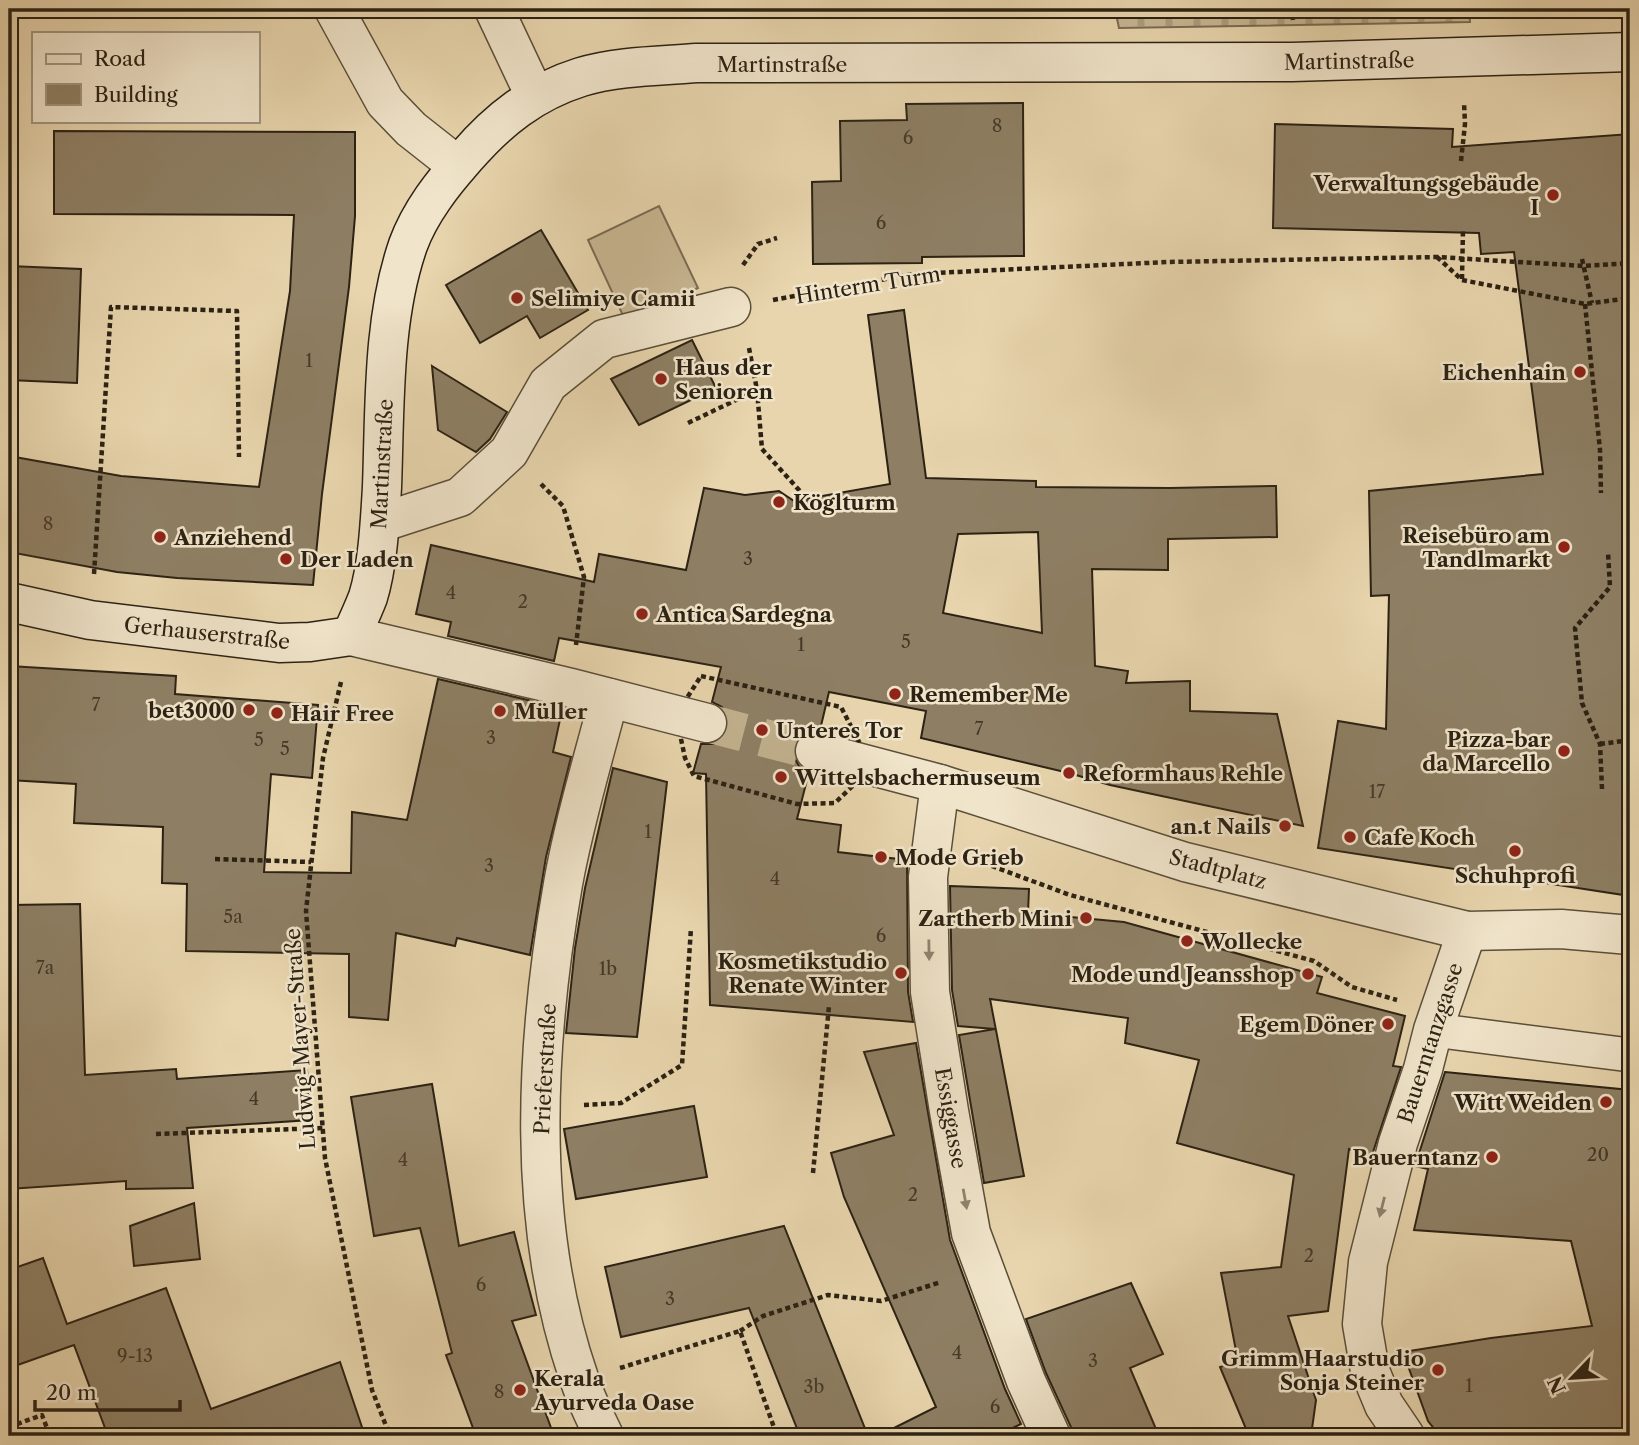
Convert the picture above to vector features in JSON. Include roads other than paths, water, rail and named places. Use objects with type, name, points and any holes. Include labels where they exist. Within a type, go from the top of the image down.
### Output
[{"type":"street","points":[[334,9],[385,102],[411,129],[458,166]]},
{"type":"street","points":[[494,9],[535,96]]},
{"type":"street","name":"Martinstraße","points":[[351,636],[368,595],[380,523],[387,357],[397,290],[409,245],[428,205],[458,166],[490,129],[535,96],[582,76],[697,63],[1278,62],[1630,52]]},
{"type":"street","points":[[380,523],[460,497],[509,452],[548,384],[604,339],[736,306]]},
{"type":"street","name":"Gerhauserstraße","points":[[9,602],[90,620],[279,643],[351,636],[608,698]]},
{"type":"street","points":[[608,698],[692,719]]},
{"type":"street","name":"Prieferstraße","points":[[604,1436],[579,1378],[557,1300],[542,1205],[541,1078],[563,885],[608,698]]},
{"type":"street","name":"Stadtplatz","points":[[815,751],[940,785],[1185,862],[1467,931],[1562,929],[1630,935]]},
{"type":"street","name":"Essiggasse","points":[[940,785],[928,877],[930,992],[971,1233],[1026,1381],[1051,1436]]},
{"type":"street","name":"Bauerntanzgasse","points":[[1405,1436],[1384,1405],[1370,1371],[1362,1324],[1368,1262],[1398,1143],[1423,1069],[1435,1021],[1467,931]]},
{"type":"street","points":[[1435,1021],[1630,1055]]},
{"type":"tunnel","points":[[707,723],[815,751]]},
{"type":"place","name":"Verwaltungsgebäude I","points":[[1553,195]]},
{"type":"place","name":"Selimiye Camii","points":[[517,298]]},
{"type":"place","name":"Eichenhain","points":[[1580,372]]},
{"type":"place","name":"Haus der Senioren","points":[[661,379]]},
{"type":"place","name":"Köglturm","points":[[779,502]]},
{"type":"place","name":"Anziehend","points":[[160,537]]},
{"type":"place","name":"Reisebüro am Tandlmarkt","points":[[1564,547]]},
{"type":"place","name":"Der Laden","points":[[286,559]]},
{"type":"place","name":"Antica Sardegna","points":[[642,614]]},
{"type":"place","name":"Remember Me","points":[[895,694]]},
{"type":"place","name":"bet3000","points":[[249,710]]},
{"type":"place","name":"Müller","points":[[500,711]]},
{"type":"place","name":"Hair Free","points":[[277,713]]},
{"type":"place","name":"Unteres Tor","points":[[762,730]]},
{"type":"place","name":"Pizza-bar da Marcello","points":[[1564,751]]},
{"type":"place","name":"Reformhaus Rehle","points":[[1069,773]]},
{"type":"place","name":"Wittelsbachermuseum","points":[[781,777]]},
{"type":"place","name":"an.t Nails","points":[[1285,826]]},
{"type":"place","name":"Cafe Koch","points":[[1350,837]]},
{"type":"place","name":"Schuhprofi","points":[[1515,851]]},
{"type":"place","name":"Mode Grieb","points":[[881,857]]},
{"type":"place","name":"Zartherb Mini","points":[[1086,918]]},
{"type":"place","name":"Wollecke","points":[[1187,941]]},
{"type":"place","name":"Kosmetikstudio Renate Winter","points":[[901,973]]},
{"type":"place","name":"Mode und Jeansshop","points":[[1308,974]]},
{"type":"place","name":"Egem Döner","points":[[1388,1024]]},
{"type":"place","name":"Witt Weiden","points":[[1606,1102]]},
{"type":"place","name":"Bauerntanz","points":[[1492,1157]]},
{"type":"place","name":"Grimm Haarstudio Sonja Steiner","points":[[1438,1370]]},
{"type":"place","name":"Kerala Ayurveda Oase","points":[[520,1390]]}]
